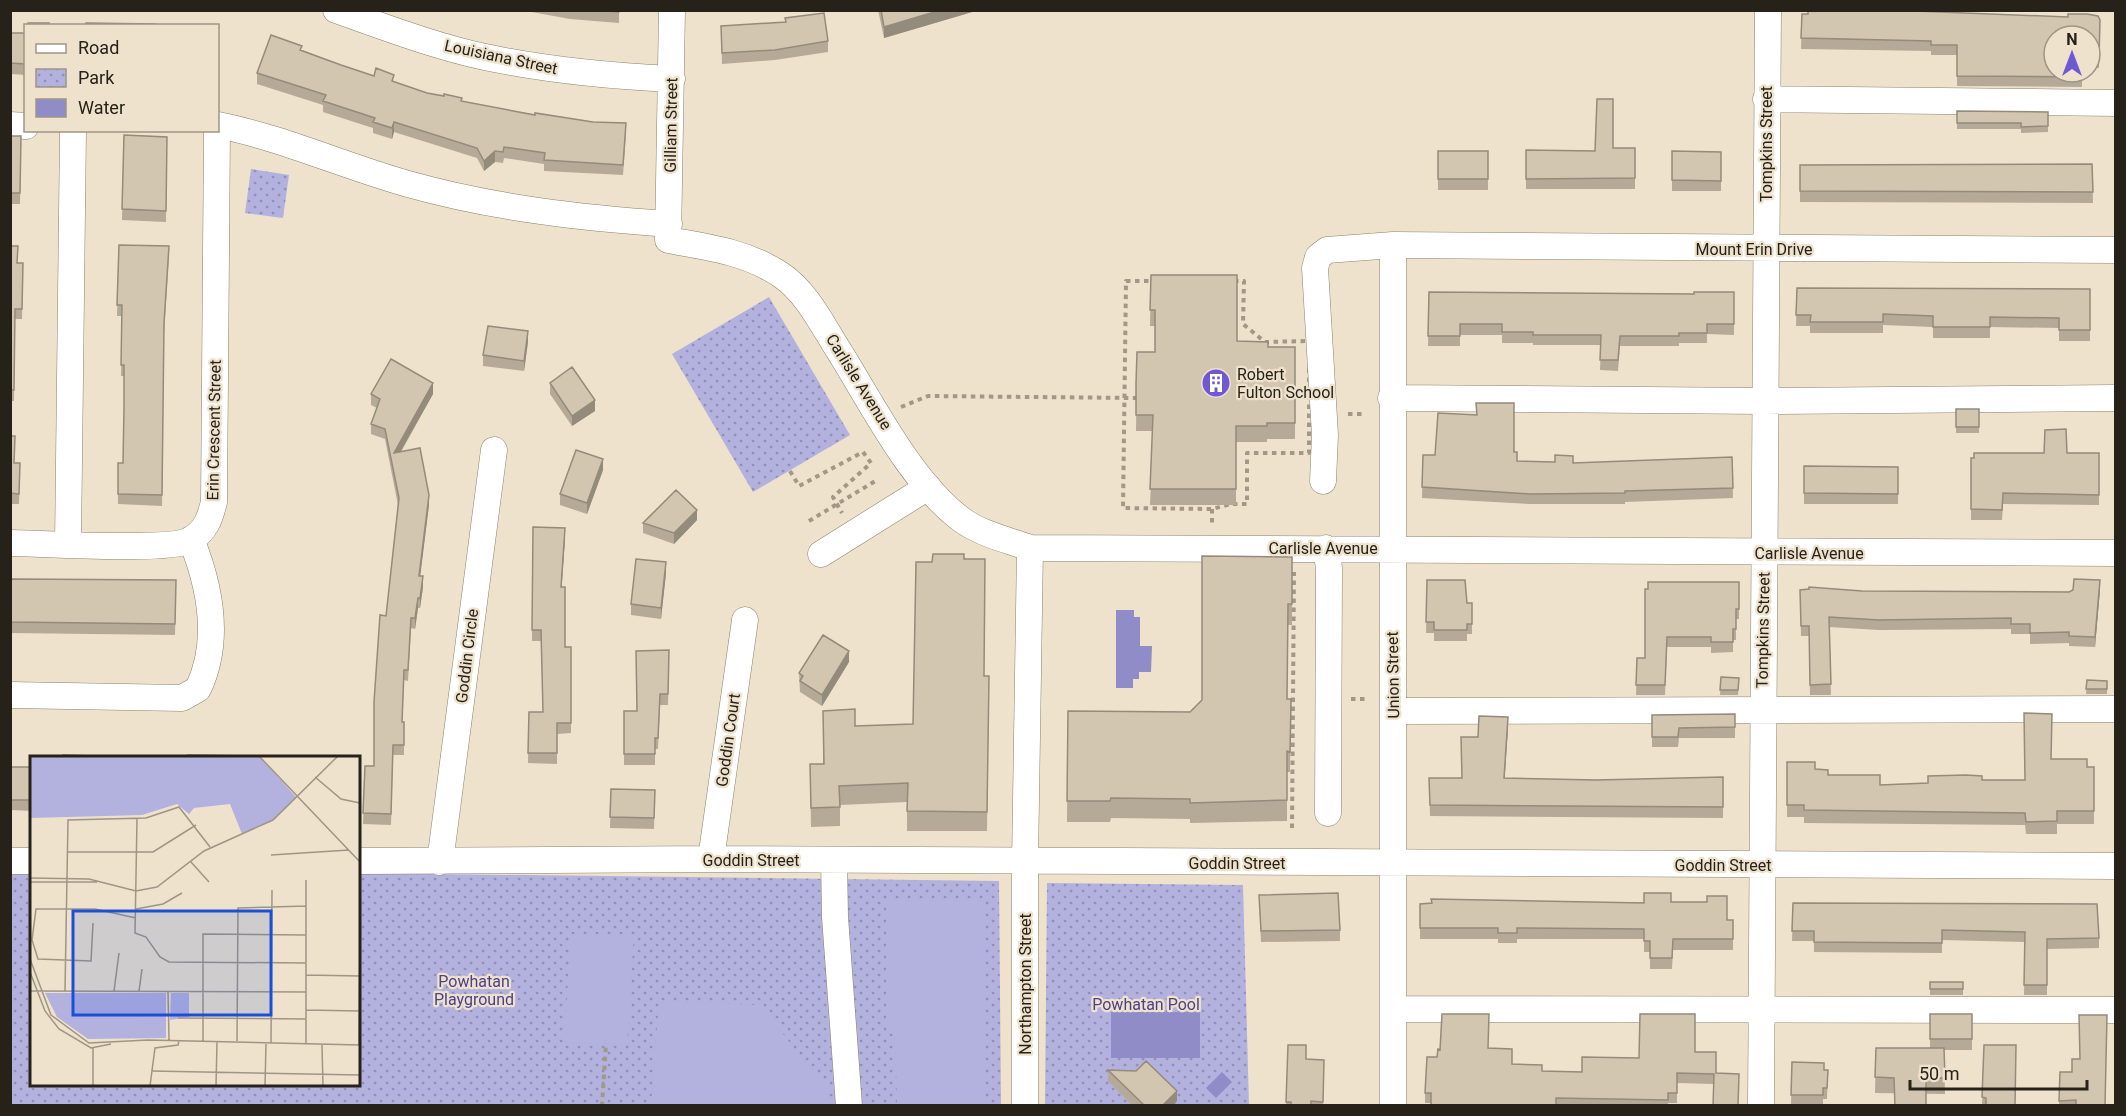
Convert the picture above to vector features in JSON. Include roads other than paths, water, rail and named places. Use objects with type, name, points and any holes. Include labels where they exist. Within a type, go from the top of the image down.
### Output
[{"type":"street","name":"Louisiana Street","points":[[336,10],[421,40],[484,56],[596,74],[672,79]]},
{"type":"street","name":"Gilliam Street","points":[[669,232],[672,10]]},
{"type":"street","name":"Tompkins Street","points":[[1761,1106],[1768,10]]},
{"type":"street","points":[[1766,99],[2115,103]]},
{"type":"street","name":"Carlisle Avenue","points":[[219,125],[262,135],[408,184],[545,213],[669,232],[753,260],[783,275],[806,299],[907,458],[938,499],[964,522],[1030,548],[2115,553]]},
{"type":"street","points":[[68,544],[73,132]]},
{"type":"street","name":"Erin Crescent Street","points":[[191,539],[205,527],[214,502],[217,132]]},
{"type":"street","name":"Mount Erin Drive","points":[[1323,481],[1325,435],[1315,268],[1318,257],[1327,250],[1393,245],[2115,250]]},
{"type":"street","name":"Union Street","points":[[1393,245],[1391,398],[1395,863],[1393,1106]]},
{"type":"street","points":[[1391,398],[1764,402],[2115,398]]},
{"type":"street","name":"Goddin Circle","points":[[440,862],[494,450]]},
{"type":"street","points":[[821,554],[928,487]]},
{"type":"street","points":[[10,543],[173,545],[191,539],[203,569],[210,606],[207,659],[198,689],[182,698],[10,695]]},
{"type":"street","name":"Northampton Street","points":[[1025,1106],[1024,863],[1030,548]]},
{"type":"street","points":[[1326,548],[1329,568],[1329,813]]},
{"type":"street","name":"Goddin Court","points":[[711,859],[745,620]]},
{"type":"street","points":[[1394,711],[2115,709]]},
{"type":"street","name":"Goddin Street","points":[[360,861],[711,859],[1024,863],[2115,866]]},
{"type":"street","points":[[834,860],[835,917],[849,1106]]},
{"type":"street","points":[[10,861],[30,861]]},
{"type":"street","points":[[1395,1009],[2115,1010]]},
{"type":"water","points":[[1116,610],[1134,610],[1134,617],[1140,617],[1140,646],[1152,646],[1151,672],[1139,672],[1139,679],[1133,679],[1133,688],[1116,688]]},
{"type":"water","points":[[1111,1012],[1200,1012],[1200,1058],[1111,1058]]},
{"type":"water","points":[[1222,1072],[1232,1082],[1216,1098],[1206,1088]]},
{"type":"place","name":"Robert Fulton School","points":[[1216,383]]},
{"type":"park label","name":"Powhatan Playground","points":[[474,990]]},
{"type":"park label","name":"Powhatan Pool","points":[[1146,1004]]}]
